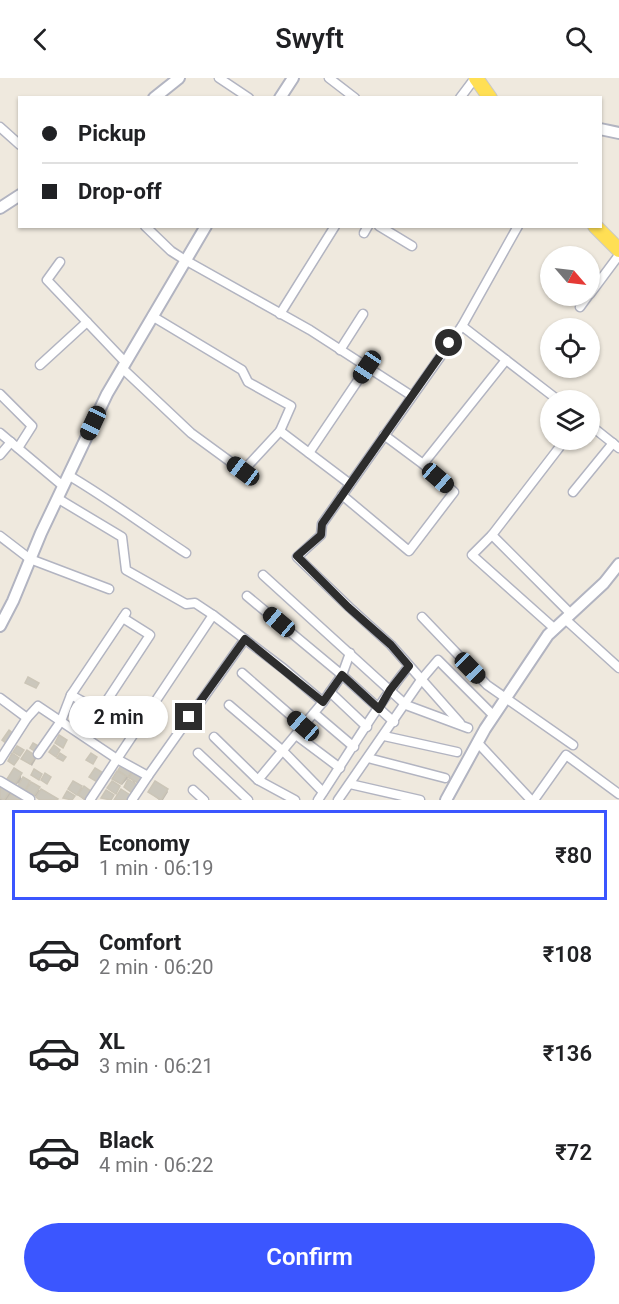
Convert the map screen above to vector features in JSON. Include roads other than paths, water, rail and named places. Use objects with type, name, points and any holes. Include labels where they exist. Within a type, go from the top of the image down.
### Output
[{"type":"main road","points":[[475,78],[488,96]]},
{"type":"main road","points":[[485,78],[498,96]]},
{"type":"main road","points":[[602,222],[619,239]]},
{"type":"main road","points":[[598,228],[619,250]]},
{"type":"street","points":[[156,96],[180,78]]},
{"type":"street","points":[[219,78],[246,96]]},
{"type":"street","points":[[281,96],[293,78]]},
{"type":"street","points":[[329,78],[354,96]]},
{"type":"street","points":[[462,96],[475,78]]},
{"type":"street","points":[[0,127],[18,143]]},
{"type":"street","points":[[602,129],[619,133]]},
{"type":"street","points":[[0,208],[18,196]]},
{"type":"street","points":[[147,228],[171,251],[185,260],[280,314],[412,396]]},
{"type":"street","points":[[0,626],[3,613],[107,394],[205,228]]},
{"type":"street","points":[[280,314],[333,228]]},
{"type":"street","points":[[382,228],[412,246]]},
{"type":"street","points":[[264,575],[406,705],[464,726],[391,645],[348,607],[297,556],[321,535],[322,524],[462,326],[517,228]]},
{"type":"street","points":[[600,280],[619,255]]},
{"type":"street","points":[[60,262],[47,280],[87,321],[124,365],[191,433],[243,471],[280,430],[291,406],[248,382],[242,370],[152,316]]},
{"type":"street","points":[[340,350],[363,314]]},
{"type":"street","points":[[40,365],[87,321]]},
{"type":"street","points":[[462,326],[545,390]]},
{"type":"street","points":[[423,464],[506,360]]},
{"type":"street","points":[[309,453],[367,367]]},
{"type":"street","points":[[0,394],[32,426],[14,445],[0,455]]},
{"type":"street","points":[[280,430],[350,484]]},
{"type":"street","points":[[0,433],[63,486]]},
{"type":"street","points":[[573,492],[616,446],[600,433]]},
{"type":"street","points":[[342,495],[409,551],[454,492],[423,464],[384,435]]},
{"type":"street","points":[[555,629],[472,555],[492,535],[557,450]]},
{"type":"street","points":[[68,475],[108,498],[138,522],[186,553]]},
{"type":"street","points":[[57,498],[122,537],[126,570],[186,604],[195,603],[213,615],[323,702]]},
{"type":"street","points":[[492,535],[619,668]]},
{"type":"street","points":[[0,536],[30,559],[109,589]]},
{"type":"street","points":[[446,800],[505,699],[548,635],[604,583],[618,566]]},
{"type":"street","points":[[247,596],[342,675],[393,722]]},
{"type":"street","points":[[90,800],[213,615]]},
{"type":"street","points":[[38,754],[61,721],[71,695],[124,616],[150,635],[100,711],[71,695]]},
{"type":"street","points":[[422,617],[487,685],[573,745]]},
{"type":"street","points":[[132,800],[245,639]]},
{"type":"street","points":[[258,780],[323,702],[342,675],[350,653]]},
{"type":"street","points":[[338,800],[406,705],[421,680],[438,660],[494,717]]},
{"type":"street","points":[[229,705],[283,751],[321,796],[390,690],[409,666]]},
{"type":"street","points":[[242,673],[303,726]]},
{"type":"street","points":[[330,692],[367,727]]},
{"type":"street","points":[[0,698],[27,718]]},
{"type":"street","points":[[0,759],[27,718],[38,706],[117,759],[148,776]]},
{"type":"street","points":[[314,713],[354,747]]},
{"type":"street","points":[[296,735],[340,768]]},
{"type":"street","points":[[384,736],[457,752]]},
{"type":"street","points":[[213,737],[258,780],[296,800]]},
{"type":"street","points":[[478,743],[532,800],[566,755],[619,794]]},
{"type":"street","points":[[198,753],[248,800]]},
{"type":"street","points":[[368,758],[445,778]]},
{"type":"street","points":[[0,781],[30,799]]},
{"type":"street","points":[[350,784],[420,800]]},
{"type":"street","points":[[193,790],[204,800]]}]
